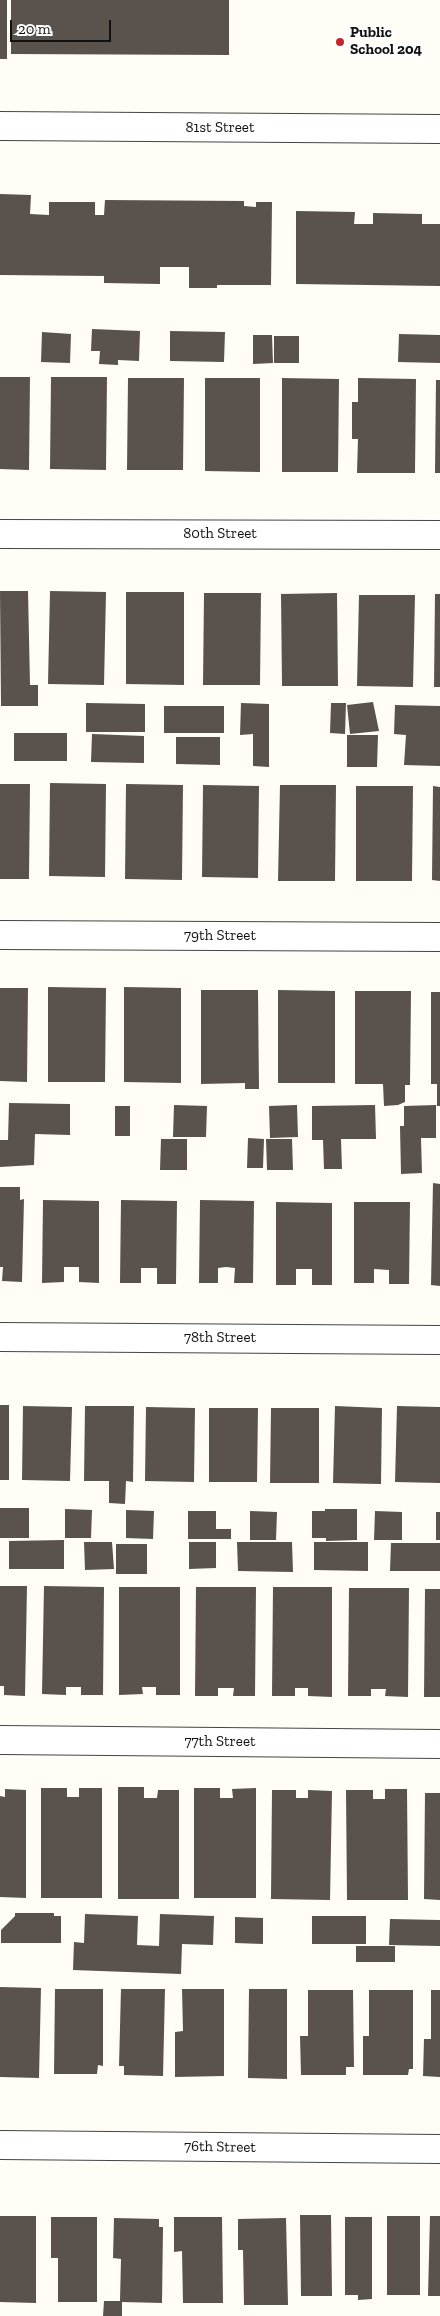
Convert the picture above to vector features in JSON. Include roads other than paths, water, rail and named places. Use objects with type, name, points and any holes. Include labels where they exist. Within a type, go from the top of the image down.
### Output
[{"type":"street","name":"81st Street","points":[[0,126],[440,129]]},
{"type":"street","name":"80th Street","points":[[0,534],[440,534]]},
{"type":"street","name":"79th Street","points":[[0,935],[440,937]]},
{"type":"street","name":"78th Street","points":[[0,1337],[440,1340]]},
{"type":"street","name":"77th Street","points":[[0,1740],[440,1744]]},
{"type":"street","name":"76th Street","points":[[0,2145],[440,2149]]},
{"type":"place","name":"Public School 204","points":[[340,42]]}]
